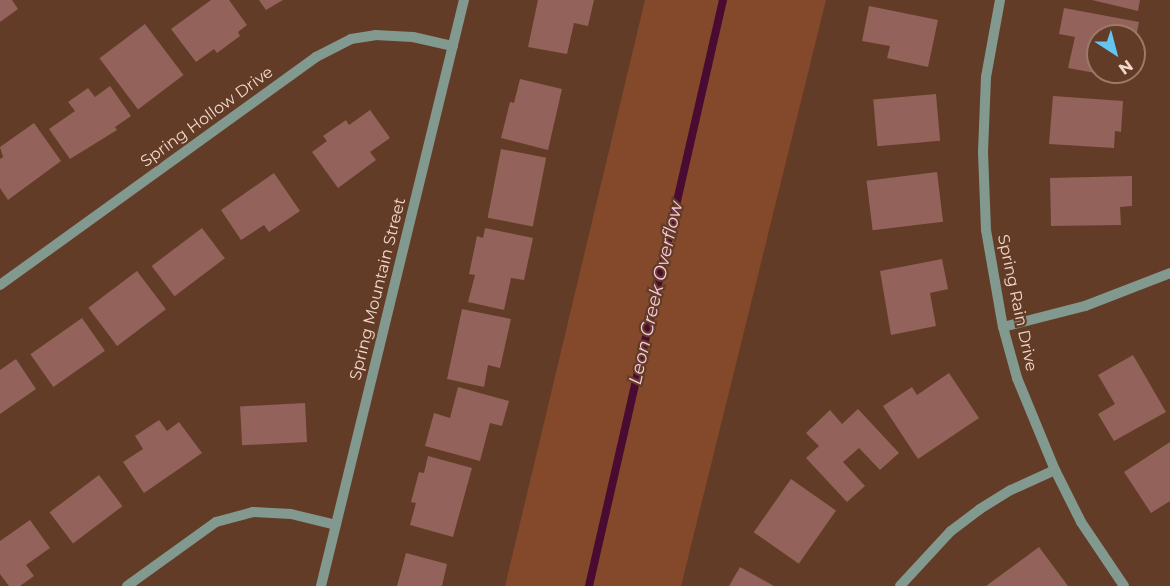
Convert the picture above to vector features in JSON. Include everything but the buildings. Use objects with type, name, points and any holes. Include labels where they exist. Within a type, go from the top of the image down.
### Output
[{"type":"street","name":"Spring Mountain Street","points":[[321,586],[464,0]]},
{"type":"street","name":"Spring Rain Drive","points":[[1000,0],[986,77],[983,152],[986,231],[1003,327],[1017,378],[1055,470],[1081,522],[1124,586]]},
{"type":"street","name":"Spring Hollow Drive","points":[[0,285],[316,57],[351,39],[375,35],[412,37],[453,46]]},
{"type":"street","points":[[1003,327],[1085,306],[1170,273]]},
{"type":"street","points":[[900,586],[925,557],[980,509],[1011,490],[1055,470]]},
{"type":"street","points":[[127,586],[216,522],[253,512],[291,514],[336,525]]},
{"type":"shaded area","points":[[645,0],[826,0],[681,586],[505,586]]},
{"type":"waterway","name":"Leon Creek Overflow","points":[[589,586],[723,0]]}]
